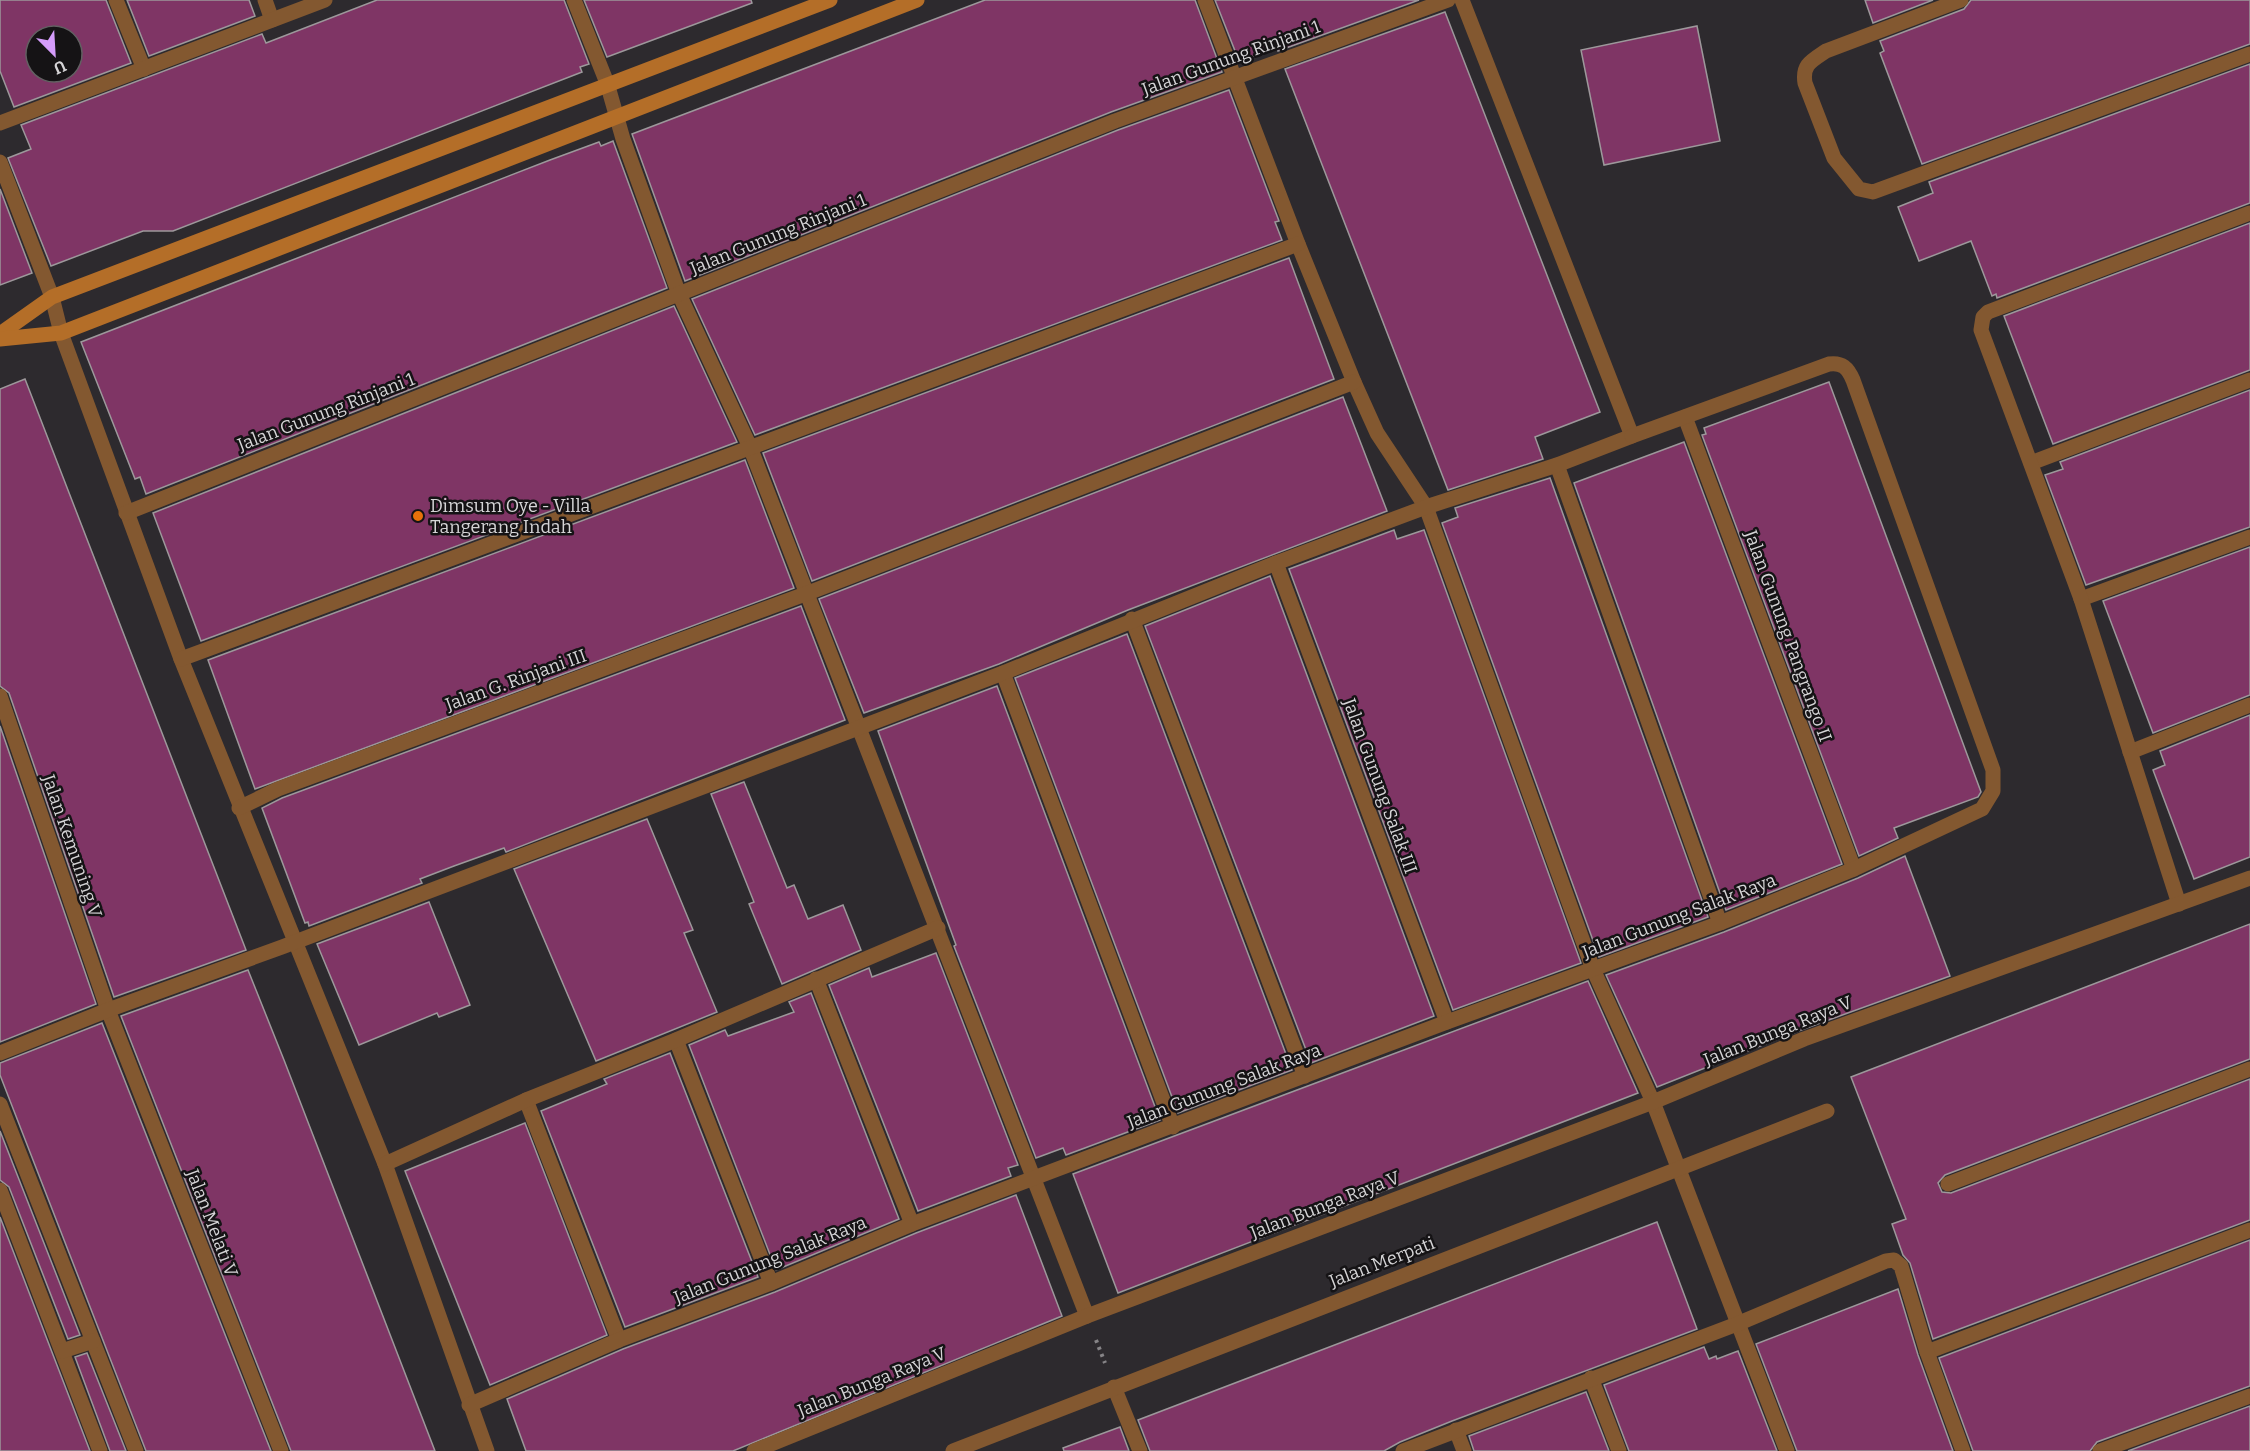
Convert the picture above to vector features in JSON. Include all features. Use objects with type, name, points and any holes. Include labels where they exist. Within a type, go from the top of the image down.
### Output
[{"type":"main road","points":[[0,334],[52,297],[607,83],[830,0]]},
{"type":"main road","points":[[0,339],[62,333],[917,0]]},
{"type":"street","points":[[116,0],[144,69]]},
{"type":"street","points":[[265,0],[273,20]]},
{"type":"street","points":[[0,123],[325,0]]},
{"type":"street","points":[[574,0],[607,83],[616,119],[679,294],[750,447],[861,728],[1087,1317]]},
{"type":"street","points":[[1205,0],[1298,244],[1354,382],[1377,433],[1426,507],[1593,969],[1653,1102],[1787,1451]]},
{"type":"street","name":"Jalan Gunung Rinjani 1","points":[[126,513],[1115,121],[1448,0]]},
{"type":"street","points":[[1462,0],[1632,436]]},
{"type":"street","points":[[1961,0],[1826,51],[1808,63],[1803,72],[1805,83],[1834,158],[1859,189],[1873,192],[2250,54]]},
{"type":"street","points":[[0,162],[52,297],[62,333],[126,513],[181,659],[239,808],[385,1164],[487,1451]]},
{"type":"street","points":[[2179,904],[2081,599],[1981,330],[1983,317],[1988,312],[2250,213]]},
{"type":"street","points":[[181,659],[1298,244]]},
{"type":"street","name":"Jalan Gunung Salak Raya","points":[[469,1405],[619,1340],[771,1283],[912,1224],[1447,1022],[1720,923],[1854,869],[1972,816],[1989,801],[1995,779],[1993,770],[1862,402],[1847,368],[1837,363],[1829,364],[1685,417]]},
{"type":"street","points":[[2031,463],[2250,380]]},
{"type":"street","name":"Jalan G. Rinjani III","points":[[239,808],[278,789],[808,593],[1354,382]]},
{"type":"street","points":[[0,1053],[108,1010],[294,943],[861,728],[1276,563],[1426,507],[1557,465],[1685,417]]},
{"type":"street","name":"Jalan Gunung Pangrango II","points":[[1685,417],[1854,869]]},
{"type":"street","points":[[1557,465],[1720,923]]},
{"type":"street","points":[[2081,599],[2250,537]]},
{"type":"street","name":"Jalan Gunung Salak III","points":[[1276,563],[1447,1022]]},
{"type":"street","points":[[1132,619],[1305,1076]]},
{"type":"street","points":[[1004,673],[1173,1127]]},
{"type":"street","name":"Jalan Kemuning V","points":[[0,696],[108,1010]]},
{"type":"street","points":[[2130,752],[2250,705]]},
{"type":"street","name":"Jalan Bunga Raya V","points":[[754,1451],[1087,1317],[1653,1102],[1804,1039],[2250,878]]},
{"type":"street","points":[[385,1164],[526,1100],[676,1040],[938,928]]},
{"type":"street","points":[[816,979],[912,1224]]},
{"type":"street","name":"Jalan Melati V","points":[[108,1010],[281,1451]]},
{"type":"street","points":[[676,1040],[771,1283]]},
{"type":"street","points":[[1948,1184],[2250,1069]]},
{"type":"street","points":[[526,1100],[619,1340]]},
{"type":"street","points":[[0,1104],[136,1451]]},
{"type":"street","name":"Jalan Merpati","points":[[953,1451],[1827,1112]]},
{"type":"street","points":[[0,1190],[100,1451]]},
{"type":"street","points":[[1927,1352],[2250,1230]]},
{"type":"street","points":[[1403,1451],[1737,1324],[1886,1261],[1894,1260],[1901,1266],[1927,1352],[1963,1451]]},
{"type":"street","points":[[62,1351],[93,1341]]},
{"type":"street","points":[[1591,1378],[1619,1451]]},
{"type":"street","points":[[1114,1387],[1140,1451]]},
{"type":"street","points":[[2100,1451],[2250,1396]]},
{"type":"street","points":[[1456,1431],[1464,1451]]},
{"type":"path","points":[[1087,1317],[1114,1387]]},
{"type":"building","points":[[0,0],[106,0],[131,63],[84,81],[84,24],[24,24],[24,84],[75,84],[14,107],[0,71]]},
{"type":"building","points":[[127,0],[249,0],[255,16],[149,56]]},
{"type":"building","points":[[377,0],[564,0],[589,64],[580,67],[582,72],[173,231],[143,231],[51,266],[8,158],[31,149],[21,125],[262,34],[266,43]]},
{"type":"building","points":[[584,0],[751,0],[752,3],[607,57]]},
{"type":"building","points":[[985,0],[1195,0],[1222,72],[1111,112],[685,281],[632,134]]},
{"type":"building","points":[[1215,0],[1419,0],[1278,51],[1277,48],[1239,61]]},
{"type":"building","points":[[1865,0],[1933,0],[1873,23]]},
{"type":"building","points":[[1971,0],[2250,0],[2250,44],[1922,164],[1880,53],[1884,51],[1880,41],[1964,9]]},
{"type":"building","points":[[1445,12],[1600,412],[1535,437],[1543,459],[1448,490],[1285,69]]},
{"type":"building","points":[[1697,26],[1720,141],[1604,165],[1581,50]]},
{"type":"building","points":[[2250,64],[2250,203],[1997,298],[1996,294],[1992,296],[1971,241],[1919,261],[1898,207],[1933,193],[1929,182]]},
{"type":"building","points":[[1229,90],[1279,221],[1275,222],[1282,240],[755,435],[692,299],[1118,130]]},
{"type":"building","points":[[613,141],[667,288],[146,494],[140,477],[135,479],[81,342],[550,160],[599,142],[601,146]]},
{"type":"building","points":[[0,189],[32,273],[0,285]]},
{"type":"building","points":[[2250,223],[2250,370],[2053,444],[2004,316]]},
{"type":"building","points":[[1289,258],[1334,379],[812,581],[763,453]]},
{"type":"building","points":[[674,306],[737,442],[201,641],[153,513]]},
{"type":"building","points":[[25,379],[246,950],[114,997],[9,693],[0,686],[0,389]]},
{"type":"building","points":[[1829,382],[1981,792],[1978,797],[1894,828],[1898,838],[1859,856],[1702,435],[1706,434],[1704,428]]},
{"type":"building","points":[[2250,390],[2250,527],[2086,585],[2045,475],[2063,469],[2060,462]]},
{"type":"building","points":[[1343,397],[1387,511],[1128,610],[999,664],[864,713],[819,599]]},
{"type":"building","points":[[1684,442],[1842,864],[1726,910],[1574,483]]},
{"type":"building","points":[[745,460],[794,588],[255,789],[208,660]]},
{"type":"building","points":[[1550,478],[1708,917],[1599,957],[1442,523],[1458,517],[1455,508]]},
{"type":"building","points":[[1394,530],[1397,539],[1424,530],[1581,963],[1453,1010],[1289,569]]},
{"type":"building","points":[[2250,547],[2250,695],[2153,733],[2103,601]]},
{"type":"building","points":[[1270,576],[1434,1016],[1311,1063],[1145,626]]},
{"type":"building","points":[[801,606],[845,720],[506,852],[504,848],[420,879],[422,883],[309,926],[308,922],[305,923],[262,808],[282,798]]},
{"type":"building","points":[[1127,634],[1292,1070],[1178,1113],[1015,678]]},
{"type":"building","points":[[997,686],[1160,1120],[1066,1155],[1063,1148],[1036,1158],[954,946],[956,945],[878,731]]},
{"type":"building","points":[[2250,715],[2250,857],[2194,879],[2153,770],[2165,765],[2160,751]]},
{"type":"building","points":[[0,726],[96,1004],[0,1042]]},
{"type":"building","points":[[744,782],[787,888],[794,885],[808,919],[843,905],[861,950],[782,984],[749,904],[754,902],[711,794]]},
{"type":"building","points":[[647,819],[693,930],[684,933],[717,1012],[596,1061],[514,869]]},
{"type":"building","points":[[1905,856],[1950,976],[1801,1030],[1657,1087],[1606,975],[1724,932],[1858,878]]},
{"type":"building","points":[[429,902],[470,1005],[439,1017],[437,1013],[359,1045],[317,944]]},
{"type":"building","points":[[2250,924],[2250,1059],[1945,1175],[1938,1183],[1942,1192],[1951,1193],[2250,1079],[2250,1220],[1933,1339],[1910,1263],[1903,1255],[1892,1224],[1906,1219],[1851,1077]]},
{"type":"building","points":[[936,953],[1018,1165],[1008,1168],[1011,1176],[918,1211],[829,985],[869,968],[872,977]]},
{"type":"building","points":[[248,970],[435,1451],[291,1451],[121,1016]]},
{"type":"building","points":[[1588,981],[1638,1093],[1118,1293],[1073,1174]]},
{"type":"building","points":[[811,993],[899,1219],[776,1270],[689,1045],[725,1030],[728,1036],[794,1012],[789,1002]]},
{"type":"building","points":[[102,1023],[271,1451],[146,1451],[0,1075],[0,1063]]},
{"type":"building","points":[[670,1053],[758,1277],[625,1327],[541,1111],[607,1084],[604,1079]]},
{"type":"building","points":[[525,1123],[607,1335],[490,1385],[405,1171]]},
{"type":"building","points":[[0,1131],[80,1335],[68,1339],[9,1187],[0,1180]]},
{"type":"building","points":[[1016,1195],[1062,1316],[733,1451],[526,1451],[507,1399],[623,1349],[775,1292],[916,1233]]},
{"type":"building","points":[[0,1217],[90,1451],[0,1451]]},
{"type":"building","points":[[1657,1222],[1697,1329],[1452,1421],[1384,1451],[1150,1451],[1138,1420]]},
{"type":"building","points":[[2250,1240],[2250,1386],[2097,1442],[2090,1451],[1973,1451],[1939,1358]]},
{"type":"building","points":[[1898,1289],[1918,1355],[1953,1451],[1797,1451],[1756,1344]]},
{"type":"building","points":[[1704,1347],[1709,1359],[1716,1356],[1717,1359],[1738,1351],[1777,1451],[1629,1451],[1604,1385]]},
{"type":"building","points":[[87,1353],[126,1451],[110,1451],[75,1357]]},
{"type":"building","points":[[1586,1392],[1609,1451],[1474,1451],[1469,1436]]},
{"type":"building","points":[[2250,1406],[2250,1451],[2128,1451]]},
{"type":"building","points":[[1120,1427],[1129,1451],[1064,1451],[1063,1448]]},
{"type":"place","name":"Dimsum Oye - Villa Tangerang Indah","points":[[418,516]]}]
